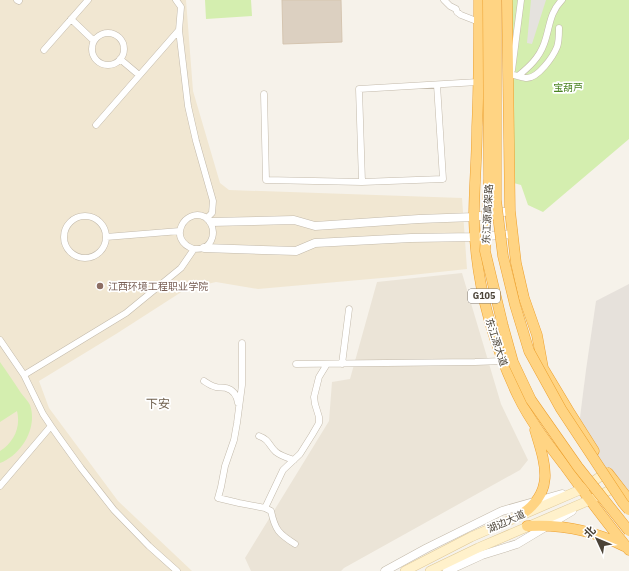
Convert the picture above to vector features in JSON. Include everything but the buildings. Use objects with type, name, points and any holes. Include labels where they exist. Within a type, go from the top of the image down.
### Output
[{"type":"highway","name":"东江源大道","points":[[479,0],[474,217],[478,265],[494,334],[502,361],[518,397],[532,421],[628,549]]},
{"type":"highway","points":[[475,194],[482,142],[484,18],[488,0]]},
{"type":"highway","name":"东江源高架路","points":[[488,0],[489,179],[485,251],[503,326],[513,362],[531,400],[578,467],[629,531]]},
{"type":"highway","points":[[497,0],[503,34],[504,147],[510,173]]},
{"type":"highway","name":"东江源高架路","points":[[497,0],[496,200],[503,256],[515,305],[529,351],[561,409],[629,510]]},
{"type":"highway","points":[[507,0],[510,212],[516,263],[524,298],[537,335],[543,368],[608,472],[629,500]]},
{"type":"highway","points":[[522,514],[532,506],[542,491],[546,472],[543,455],[532,421]]},
{"type":"highway","points":[[527,526],[562,526],[584,530],[606,538],[628,549]]},
{"type":"main road","name":"湖边大道","points":[[405,571],[472,536],[582,489],[608,472]]},
{"type":"main road","name":"湖边大道","points":[[430,571],[527,526],[590,500],[618,486]]},
{"type":"street","points":[[44,50],[88,0]]},
{"type":"street","points":[[176,0],[181,7],[179,30],[188,106],[213,201],[212,214],[208,220]]},
{"type":"street","points":[[444,0],[461,15],[479,22]]},
{"type":"street","points":[[512,161],[515,75],[521,0]]},
{"type":"street","points":[[515,75],[529,68],[541,50],[544,44],[548,24],[555,9],[562,0]]},
{"type":"street","points":[[71,19],[94,41]]},
{"type":"street","points":[[515,75],[526,78],[533,76],[547,64],[558,46],[559,28]]},
{"type":"street","points":[[96,125],[179,30]]},
{"type":"street","points":[[106,33],[116,36],[122,41],[124,48],[120,59],[111,65],[104,65],[97,61],[93,55],[92,48],[94,41],[99,36],[106,33]]},
{"type":"street","points":[[120,59],[139,75]]},
{"type":"street","points":[[362,182],[359,89],[478,82]]},
{"type":"street","points":[[264,94],[266,180],[362,182],[443,179],[437,85]]},
{"type":"street","points":[[510,212],[474,217],[316,226],[294,220],[208,220],[201,216],[195,215],[185,220],[181,225],[180,237],[188,247],[194,249],[296,251],[315,243],[411,238],[475,237],[512,234]]},
{"type":"street","points":[[82,217],[90,217],[97,221],[104,229],[106,237],[100,251],[95,256],[87,258],[73,254],[66,246],[64,238],[69,224],[75,219],[82,217]]},
{"type":"street","points":[[204,248],[211,241],[214,232],[208,220]]},
{"type":"street","points":[[106,237],[180,231]]},
{"type":"street","points":[[24,375],[126,313],[181,268],[194,249]]},
{"type":"street","points":[[342,364],[349,308]]},
{"type":"street","points":[[0,340],[24,375],[43,414],[81,468],[114,510],[176,571]]},
{"type":"street","points":[[242,343],[242,385],[234,440],[225,466],[222,487],[218,498],[265,508],[271,511],[274,524],[280,534],[295,544]]},
{"type":"street","points":[[296,364],[502,361]]},
{"type":"street","points":[[265,508],[283,470],[304,448],[319,423],[320,417],[315,404],[314,396],[319,377],[327,364]]},
{"type":"street","points":[[204,381],[216,388],[226,388],[232,391],[236,396],[239,406]]},
{"type":"street","points":[[0,486],[51,426]]},
{"type":"street","points":[[259,436],[265,438],[278,453],[294,460]]},
{"type":"street","points":[[385,571],[427,548],[502,511],[582,489]]},
{"type":"street","points":[[447,571],[482,555],[517,544],[590,500]]},
{"type":"shaded area","name":"江西环境工程职业学院","points":[[0,0],[186,0],[193,91],[220,183],[229,190],[462,198],[467,269],[258,289],[216,282],[186,289],[39,381],[49,408],[118,501],[192,571],[0,571]]},
{"type":"shaded area","points":[[531,0],[546,0],[532,44],[527,43]]},
{"type":"shaded area","points":[[462,273],[501,404],[528,460],[520,470],[341,571],[251,571],[245,558],[329,421],[332,382],[350,379],[377,282]]},
{"type":"shaded area","points":[[629,284],[629,496],[621,493],[578,433],[596,301]]},
{"type":"green space","points":[[205,0],[251,0],[252,16],[206,19]]},
{"type":"green space","name":"宝葫芦","points":[[508,0],[629,0],[629,139],[543,212],[528,205],[521,185],[506,181]]},
{"type":"green space","points":[[0,362],[30,405],[32,423],[26,440],[21,447],[15,454],[0,463],[0,451],[13,439],[17,428],[18,417],[17,411],[0,422]]},
{"type":"place","name":"江西环境工程职业学院","points":[[100,286]]},
{"type":"district","name":"下安","points":[[158,404]]}]
